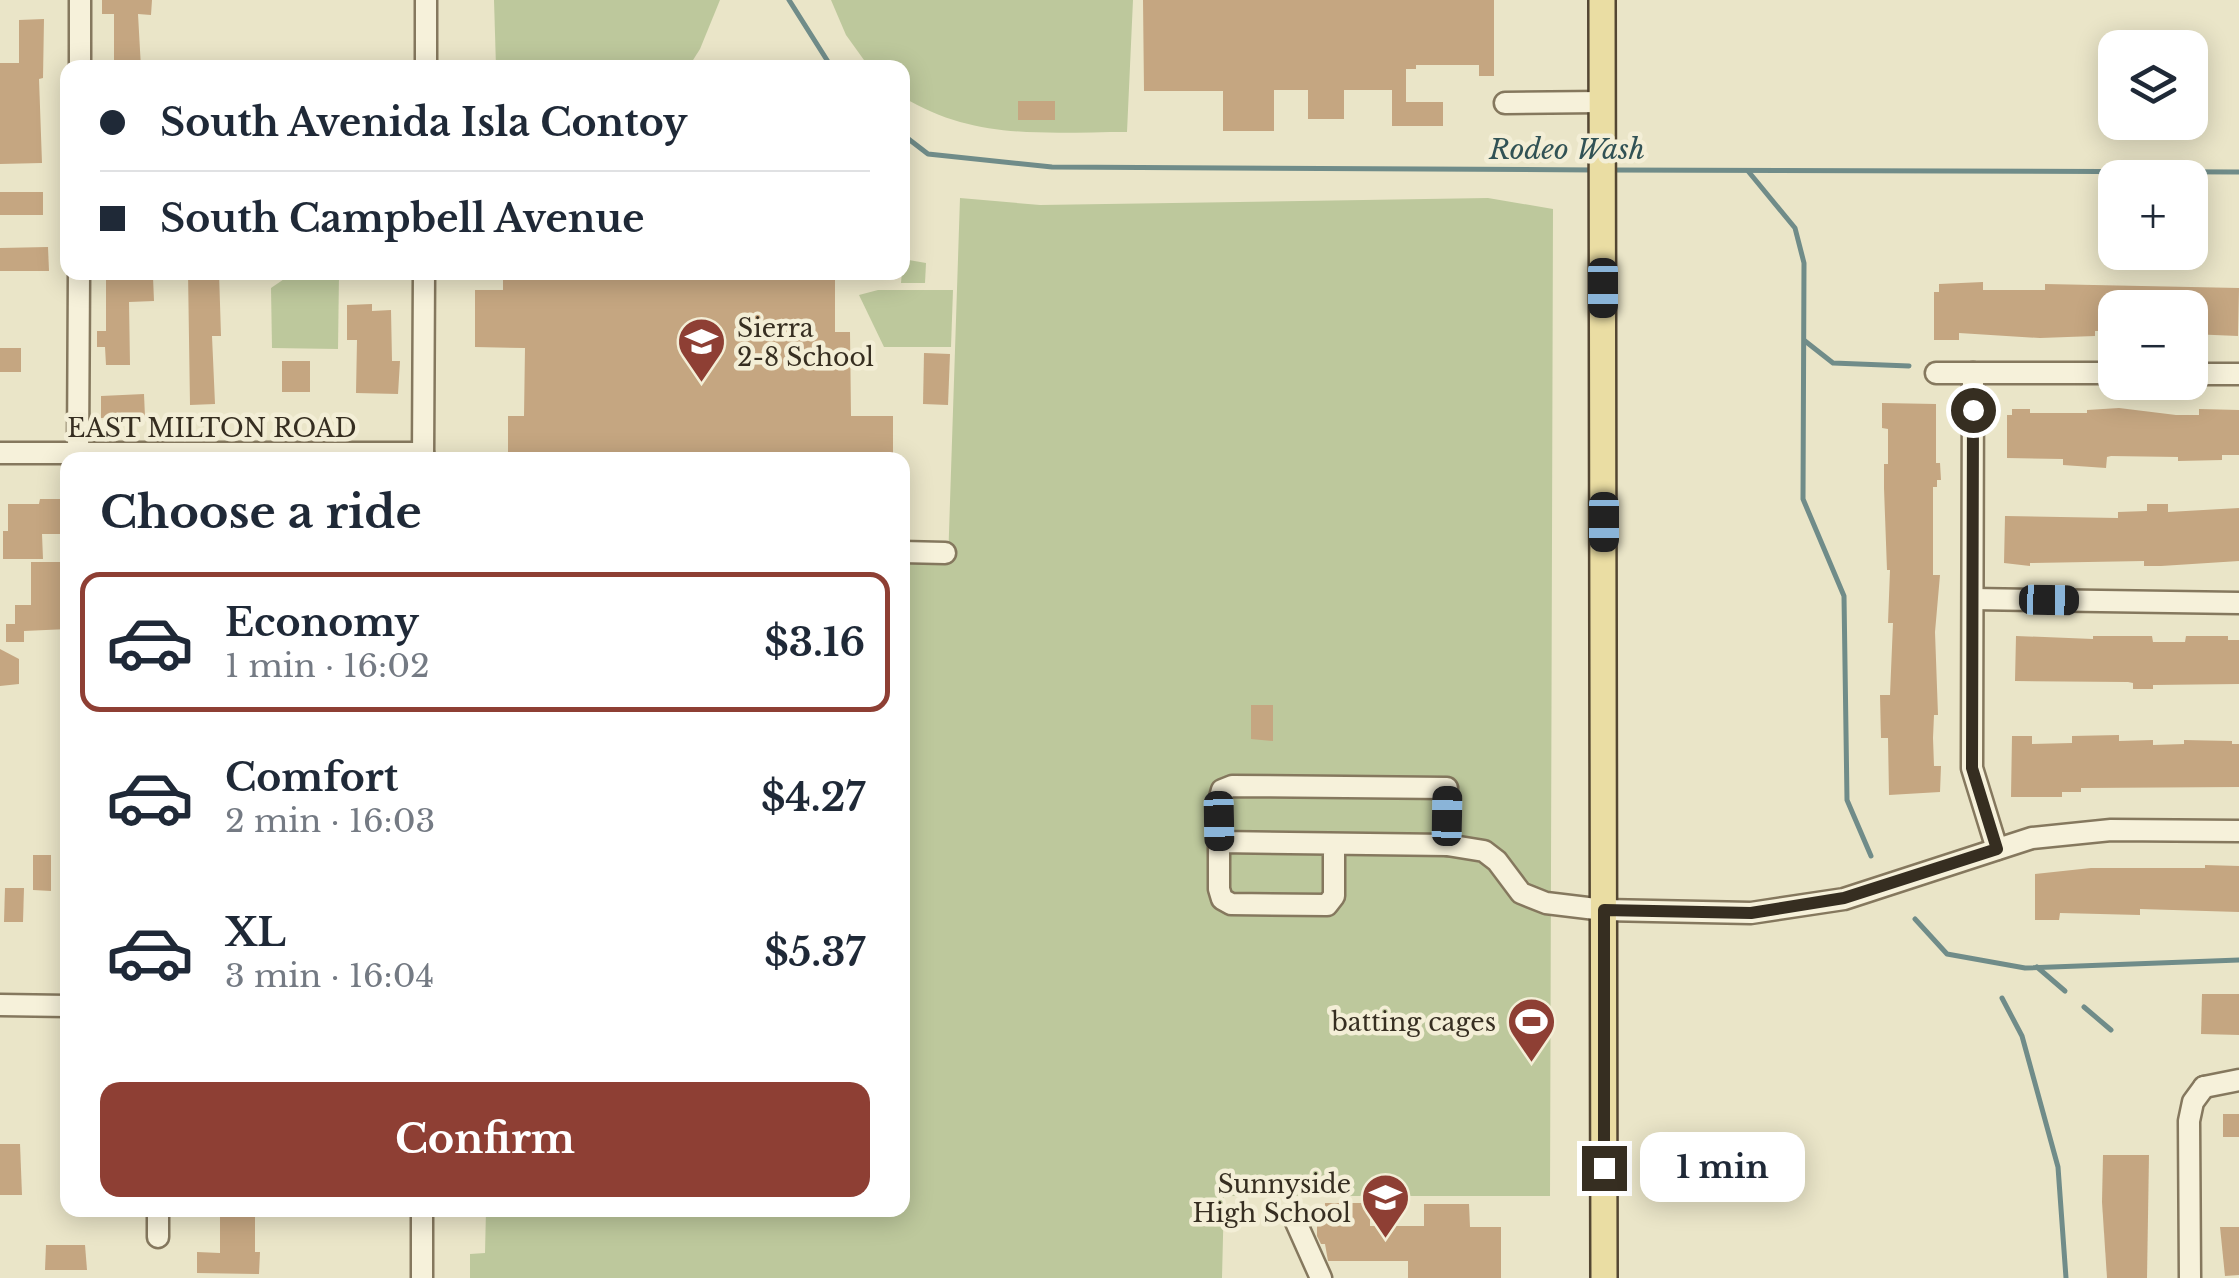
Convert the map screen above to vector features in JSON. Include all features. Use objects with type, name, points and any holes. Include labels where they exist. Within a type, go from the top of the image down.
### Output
[{"type":"main road","points":[[1602,0],[1604,1278]]},
{"type":"street","points":[[80,0],[80,60]]},
{"type":"street","points":[[426,0],[426,60]]},
{"type":"street","points":[[1505,103],[1602,102]]},
{"type":"street","points":[[78,280],[78,452]]},
{"type":"street","points":[[424,280],[424,452]]},
{"type":"street","points":[[1936,373],[2098,374]]},
{"type":"street","points":[[1973,373],[1972,768],[1997,849]]},
{"type":"street","points":[[2208,374],[2239,374]]},
{"type":"street","name":"EAST MILTON ROAD","points":[[0,454],[60,454]]},
{"type":"street","points":[[910,552],[944,553]]},
{"type":"street","points":[[1972,599],[2239,603]]},
{"type":"street","points":[[1334,844],[1334,896],[1327,905],[1230,904],[1222,899],[1219,800],[1222,790],[1232,786],[1447,788],[1447,845]]},
{"type":"street","points":[[1219,842],[1474,847],[1492,856],[1530,898],[1604,910],[1751,913],[1827,901],[2032,838],[2111,830],[2239,831]]},
{"type":"street","points":[[0,1005],[60,1006]]},
{"type":"street","points":[[2190,1278],[2189,1120],[2193,1102],[2198,1082],[2239,1080]]},
{"type":"street","points":[[158,1217],[158,1237]]},
{"type":"street","points":[[422,1217],[422,1278]]},
{"type":"street","points":[[1295,1220],[1320,1278]]},
{"type":"green space","points":[[494,0],[720,0],[693,60],[496,60]]},
{"type":"green space","points":[[831,0],[1133,0],[1127,132],[1040,133],[957,121],[910,101],[910,60],[864,60],[846,35]]},
{"type":"green space","points":[[960,198],[1040,205],[1488,198],[1553,209],[1550,1196],[1224,1196],[1222,1278],[470,1278],[470,1254],[485,1253],[486,1217],[910,1217],[910,563],[948,563]]},
{"type":"green space","points":[[910,260],[926,263],[925,283],[901,283],[910,280]]},
{"type":"green space","points":[[283,280],[339,280],[338,349],[272,348],[271,288]]},
{"type":"green space","points":[[878,290],[953,290],[951,347],[884,347],[859,295]]},
{"type":"building","points":[[102,0],[152,0],[151,15],[138,14],[141,60],[114,60],[114,14],[102,14]]},
{"type":"building","points":[[1143,0],[1494,0],[1494,76],[1479,76],[1479,65],[1416,65],[1416,69],[1406,69],[1406,102],[1443,102],[1443,126],[1392,126],[1392,90],[1344,90],[1344,119],[1308,119],[1308,90],[1274,90],[1274,131],[1223,131],[1223,91],[1144,91]]},
{"type":"building","points":[[44,19],[43,78],[39,79],[42,163],[0,164],[0,63],[19,63],[19,20]]},
{"type":"building","points":[[1018,101],[1055,101],[1055,120],[1018,120]]},
{"type":"building","points":[[0,192],[43,192],[43,215],[0,215]]},
{"type":"building","points":[[48,247],[49,271],[0,271],[0,248]]},
{"type":"building","points":[[106,280],[153,280],[154,301],[129,302],[130,365],[106,365],[105,347],[97,347],[97,331],[106,331]]},
{"type":"building","points":[[188,280],[219,280],[221,336],[212,336],[215,404],[190,405]]},
{"type":"building","points":[[503,280],[835,280],[835,332],[850,332],[851,416],[893,416],[893,452],[508,452],[508,416],[524,416],[525,348],[475,347],[475,290],[503,290]]},
{"type":"building","points":[[1983,282],[1983,290],[2045,290],[2045,284],[2239,288],[2238,336],[2208,335],[2208,290],[2098,290],[2095,336],[2040,338],[1959,333],[1959,340],[1934,340],[1934,292],[1939,292],[1939,284]]},
{"type":"building","points":[[372,304],[372,311],[391,310],[392,361],[400,361],[398,394],[356,393],[357,340],[347,340],[347,305]]},
{"type":"building","points":[[0,348],[21,348],[21,372],[0,372]]},
{"type":"building","points":[[924,353],[950,354],[948,405],[923,404]]},
{"type":"building","points":[[282,361],[310,361],[310,392],[282,392]]},
{"type":"building","points":[[144,394],[145,417],[101,418],[101,396]]},
{"type":"building","points":[[1882,403],[1936,404],[1936,463],[1940,463],[1941,480],[1933,487],[1933,575],[1940,575],[1935,632],[1938,715],[1934,715],[1933,738],[1934,766],[1941,766],[1940,792],[1889,795],[1888,738],[1881,738],[1880,695],[1890,695],[1893,623],[1888,623],[1890,570],[1884,464],[1888,464],[1888,429],[1882,428]]},
{"type":"building","points":[[2119,408],[2176,415],[2199,415],[2199,409],[2239,410],[2239,455],[2222,455],[2222,460],[2178,461],[2178,457],[2111,456],[2107,457],[2106,468],[2063,465],[2063,459],[2007,458],[2007,415],[2012,415],[2012,409],[2030,409],[2030,413],[2087,413]]},
{"type":"building","points":[[40,499],[60,499],[60,534],[42,534],[43,559],[3,559],[8,504],[39,504]]},
{"type":"building","points":[[2147,504],[2168,504],[2168,512],[2239,508],[2239,561],[2161,566],[2144,566],[2144,561],[2030,566],[2004,563],[2005,516],[2118,518],[2118,512],[2147,511]]},
{"type":"building","points":[[31,562],[60,562],[60,629],[24,631],[24,642],[6,642],[6,624],[15,624],[15,605],[31,605]]},
{"type":"building","points":[[2016,636],[2152,636],[2153,642],[2185,642],[2186,636],[2228,636],[2228,640],[2239,640],[2239,684],[2153,685],[2153,689],[2133,689],[2133,683],[2128,682],[2015,681]]},
{"type":"building","points":[[0,649],[19,659],[19,684],[0,686]]},
{"type":"building","points":[[1251,705],[1273,705],[1273,741],[1251,739]]},
{"type":"building","points":[[2119,735],[2119,741],[2153,740],[2153,745],[2184,744],[2184,740],[2239,744],[2239,787],[2081,788],[2081,792],[2062,792],[2062,797],[2011,797],[2012,736],[2032,736],[2032,744],[2072,743],[2072,736]]},
{"type":"building","points":[[33,855],[51,855],[51,891],[33,890]]},
{"type":"building","points":[[2239,866],[2239,912],[2140,909],[2140,915],[2060,913],[2059,920],[2035,920],[2035,874],[2091,868]]},
{"type":"building","points":[[5,888],[24,888],[23,922],[4,922]]},
{"type":"building","points":[[2202,994],[2239,994],[2239,1035],[2201,1034]]},
{"type":"building","points":[[2223,1114],[2239,1114],[2239,1137],[2223,1137]]},
{"type":"building","points":[[0,1144],[20,1144],[22,1195],[0,1195]]},
{"type":"building","points":[[2103,1155],[2149,1155],[2147,1278],[2107,1278]]},
{"type":"building","points":[[1325,1203],[1370,1203],[1370,1226],[1424,1226],[1424,1204],[1469,1204],[1470,1227],[1501,1227],[1501,1278],[1408,1278],[1408,1261],[1328,1261],[1325,1244],[1317,1236],[1317,1221],[1325,1221]]},
{"type":"building","points":[[220,1217],[255,1217],[259,1274],[197,1273],[197,1252],[220,1253]]},
{"type":"building","points":[[2220,1227],[2239,1227],[2239,1275],[2225,1276]]},
{"type":"building","points":[[46,1245],[85,1245],[87,1270],[45,1270]]},
{"type":"waterway","name":"Rodeo Wash","points":[[789,0],[827,60]]},
{"type":"waterway","name":"Rodeo Wash","points":[[910,140],[928,154],[1052,167],[1596,170]]},
{"type":"waterway","name":"Rodeo Wash","points":[[1612,170],[2239,172]]},
{"type":"waterway","points":[[1748,171],[1795,228],[1804,263],[1803,499],[1844,596],[1847,800],[1871,856]]},
{"type":"waterway","points":[[1805,341],[1833,363],[1909,366]]},
{"type":"waterway","points":[[1915,919],[1947,954],[2025,968],[2239,960]]},
{"type":"waterway","points":[[2037,967],[2065,991]]},
{"type":"waterway","points":[[2002,998],[2022,1036],[2058,1167],[2066,1278]]},
{"type":"waterway","points":[[2084,1007],[2111,1030]]},
{"type":"place","name":"Sierra 2-8 School","points":[[702,384]]},
{"type":"place","name":"batting cages","points":[[1531,1064]]},
{"type":"place","name":"Sunnyside High School","points":[[1386,1240]]},
{"type":"route","points":[[1604,1168],[1604,910],[1751,913],[1844,898],[1997,849],[1972,768],[1973,410]]}]
